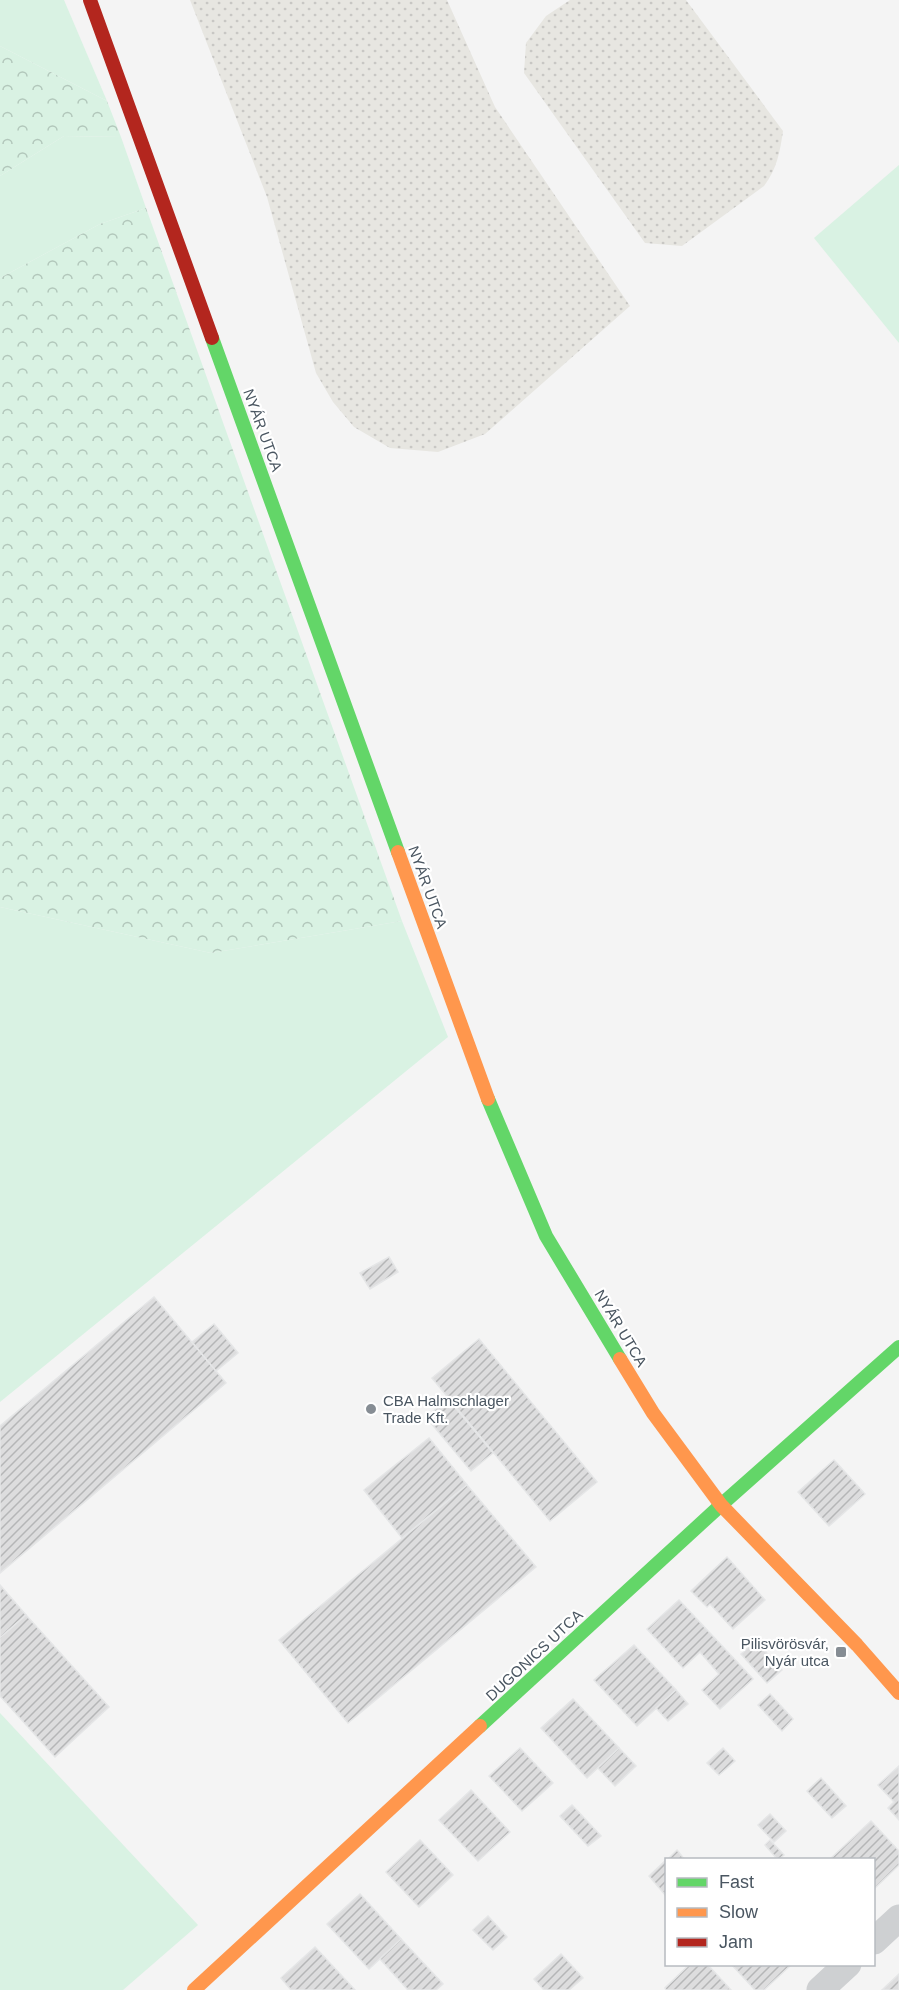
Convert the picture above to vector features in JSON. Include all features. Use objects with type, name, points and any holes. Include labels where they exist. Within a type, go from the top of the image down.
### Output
[{"type":"street","name":"NYÁR UTCA","points":[[90,0],[492,1109],[546,1236],[653,1413],[721,1505],[857,1645],[899,1693]]},
{"type":"street","name":"DUGONICS UTCA","points":[[194,1990],[721,1505],[899,1347]]},
{"type":"street","points":[[875,1939],[899,1918]]},
{"type":"street","points":[[820,1990],[847,1966]]},
{"type":"green space","points":[[0,0],[64,0],[107,101],[0,46]]},
{"type":"green space","points":[[0,46],[107,101],[121,137],[64,136],[0,176]]},
{"type":"green space","points":[[64,136],[121,137],[146,208],[100,224],[0,278],[0,176]]},
{"type":"green space","points":[[899,165],[899,343],[814,238]]},
{"type":"green space","points":[[146,208],[402,921],[211,953],[0,907],[0,278],[100,224]]},
{"type":"green space","points":[[0,907],[211,953],[402,921],[448,1037],[0,1402]]},
{"type":"green space","points":[[0,1713],[198,1925],[123,1990],[0,1990]]},
{"type":"sand","points":[[190,0],[447,0],[495,107],[630,306],[485,434],[438,452],[390,448],[354,427],[333,402],[316,373],[267,197]]},
{"type":"sand","points":[[570,0],[686,0],[783,131],[775,166],[764,186],[682,246],[645,243],[524,73],[526,43],[546,16]]},
{"type":"building","points":[[389,1257],[398,1272],[370,1289],[360,1273]]},
{"type":"building","points":[[154,1297],[226,1383],[0,1573],[0,1426]]},
{"type":"building","points":[[214,1324],[238,1353],[216,1371],[192,1342]]},
{"type":"building","points":[[479,1339],[597,1482],[550,1521],[432,1378]]},
{"type":"building","points":[[448,1399],[493,1453],[471,1471],[426,1417]]},
{"type":"building","points":[[429,1438],[467,1485],[402,1538],[364,1490]]},
{"type":"building","points":[[834,1460],[865,1494],[829,1526],[798,1492]]},
{"type":"building","points":[[467,1485],[536,1567],[348,1723],[279,1640]]},
{"type":"building","points":[[727,1557],[765,1600],[733,1629],[710,1604],[707,1607],[691,1591]]},
{"type":"building","points":[[0,1585],[26,1615],[0,1638]]},
{"type":"building","points":[[679,1600],[753,1679],[720,1709],[702,1690],[719,1674],[700,1652],[683,1668],[647,1629]]},
{"type":"building","points":[[26,1615],[109,1707],[55,1757],[0,1696],[0,1638]]},
{"type":"building","points":[[756,1641],[782,1670],[767,1683],[741,1654]]},
{"type":"building","points":[[634,1645],[676,1690],[637,1726],[594,1680]]},
{"type":"building","points":[[676,1690],[688,1704],[668,1721],[656,1708]]},
{"type":"building","points":[[770,1694],[793,1719],[782,1731],[758,1705]]},
{"type":"building","points":[[573,1699],[619,1748],[587,1778],[541,1728]]},
{"type":"building","points":[[520,1748],[553,1783],[522,1811],[489,1776]]},
{"type":"building","points":[[619,1748],[636,1766],[615,1786],[598,1768]]},
{"type":"building","points":[[723,1748],[735,1761],[719,1775],[707,1763]]},
{"type":"building","points":[[899,1766],[899,1820],[888,1808],[894,1802],[878,1785]]},
{"type":"building","points":[[821,1778],[846,1806],[832,1818],[807,1791]]},
{"type":"building","points":[[471,1790],[510,1832],[478,1861],[439,1820]]},
{"type":"building","points":[[572,1805],[601,1836],[588,1846],[560,1816]]},
{"type":"building","points":[[770,1814],[786,1831],[774,1842],[758,1825]]},
{"type":"building","points":[[871,1821],[899,1851],[899,1865],[875,1888],[875,1858],[831,1858]]},
{"type":"building","points":[[420,1840],[453,1875],[419,1907],[386,1872]]},
{"type":"building","points":[[770,1840],[784,1855],[776,1858],[765,1845]]},
{"type":"building","points":[[677,1850],[683,1858],[669,1858]]},
{"type":"building","points":[[665,1861],[665,1895],[649,1876]]},
{"type":"building","points":[[360,1894],[401,1939],[369,1969],[327,1924]]},
{"type":"building","points":[[488,1916],[507,1937],[493,1950],[473,1930]]},
{"type":"building","points":[[401,1939],[443,1984],[436,1990],[408,1990],[380,1959]]},
{"type":"building","points":[[315,1947],[355,1990],[291,1990],[281,1978]]},
{"type":"building","points":[[561,1954],[583,1978],[569,1990],[544,1990],[534,1979]]},
{"type":"building","points":[[688,1966],[709,1966],[731,1990],[666,1990],[665,1988]]},
{"type":"building","points":[[733,1966],[790,1966],[764,1990],[755,1990]]},
{"type":"building","points":[[899,1974],[899,1990],[882,1990]]},
{"type":"traffic: fast","points":[[212,338],[398,852]]},
{"type":"traffic: fast","points":[[488,1099],[546,1236],[620,1359]]},
{"type":"traffic: fast","points":[[480,1726],[721,1505],[899,1347]]},
{"type":"traffic: slow","points":[[398,852],[488,1099]]},
{"type":"traffic: slow","points":[[620,1359],[653,1413],[721,1505],[857,1645],[899,1693]]},
{"type":"traffic: slow","points":[[194,1990],[480,1726]]},
{"type":"traffic: jam","points":[[90,0],[212,338]]},
{"type":"place","name":"CBA Halmschlager Trade Kft.","points":[[371,1409]]},
{"type":"place","name":"Pilisvörösvár, Nyár utca","points":[[841,1652]]}]
